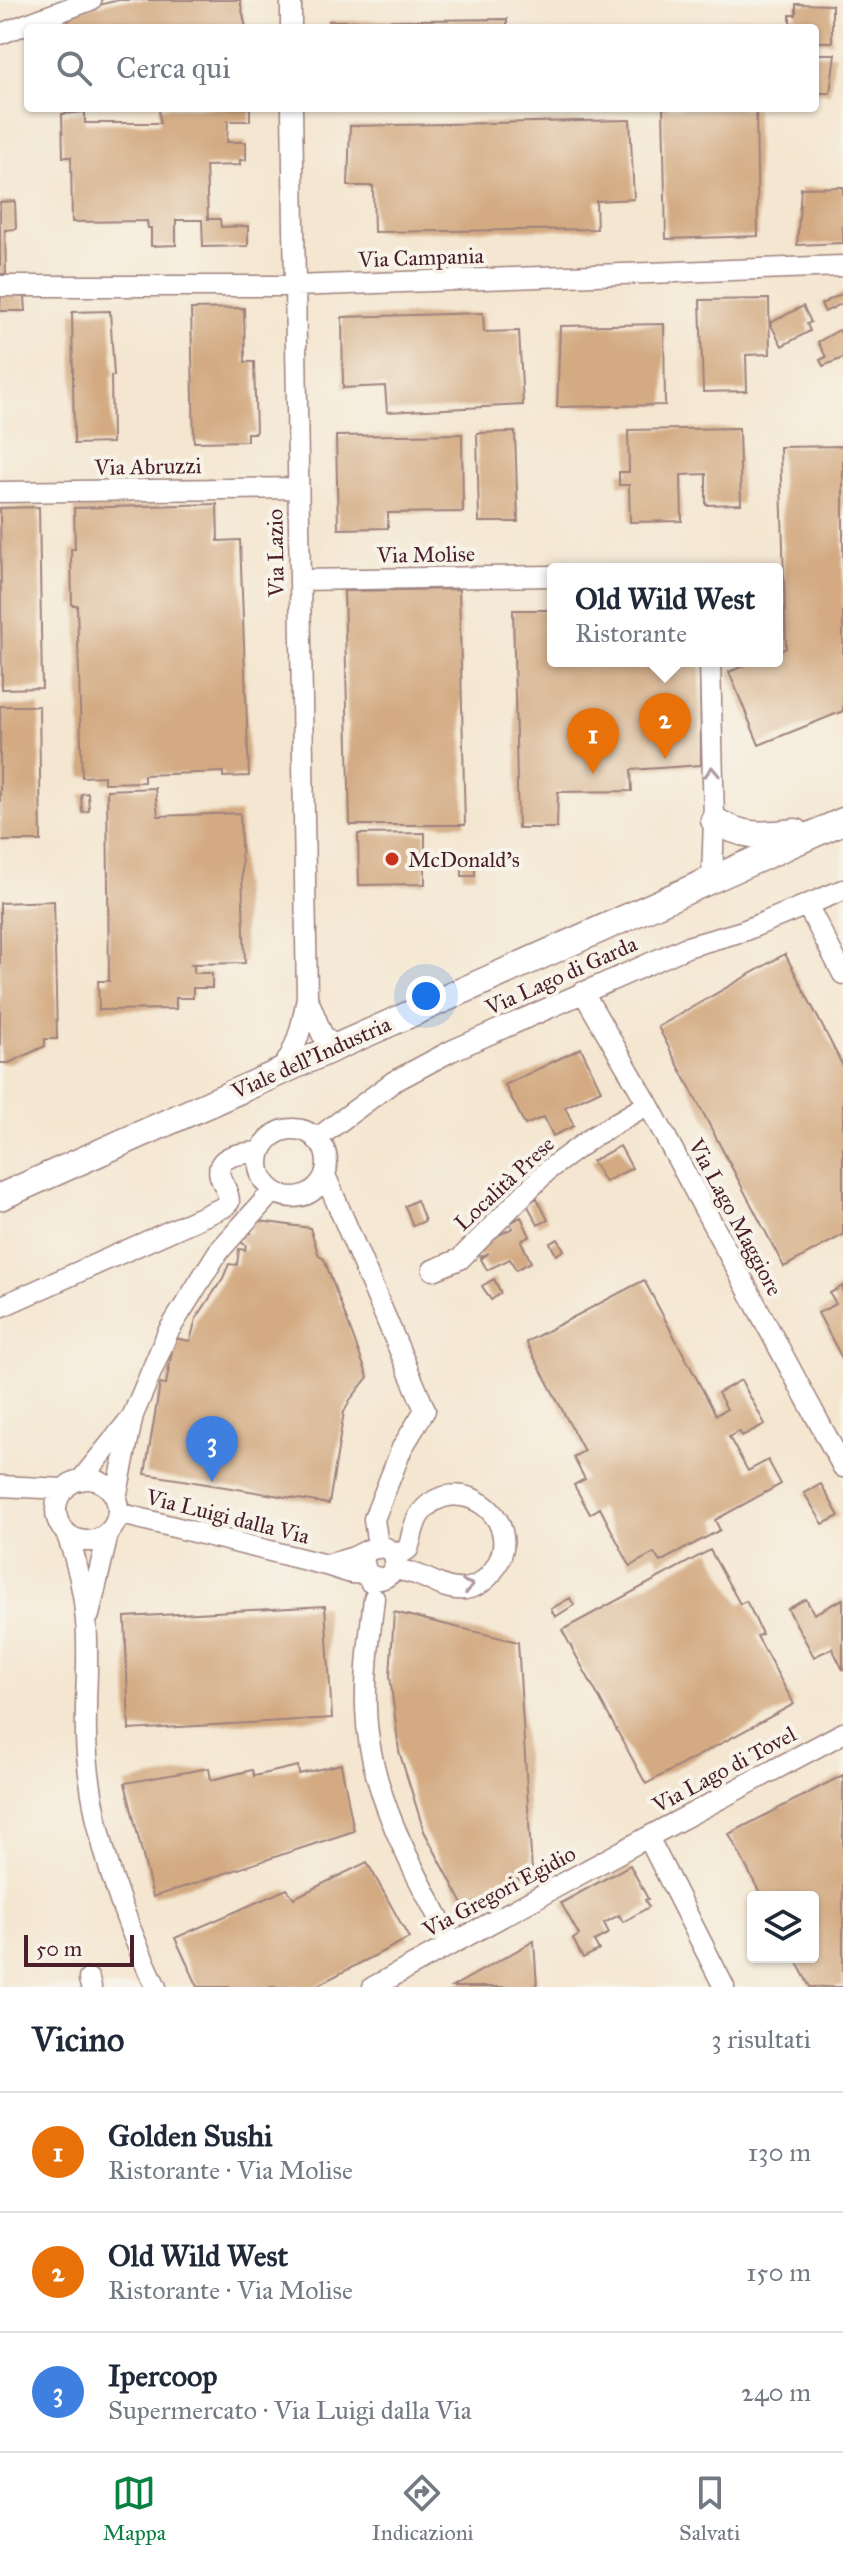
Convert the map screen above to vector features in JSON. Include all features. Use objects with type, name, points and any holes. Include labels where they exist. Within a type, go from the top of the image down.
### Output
[{"type":"main road","points":[[714,820],[734,832],[764,836],[831,825]]},
{"type":"main road","name":"Viale dell'Industria","points":[[0,1197],[831,825]]},
{"type":"street","points":[[27,24],[91,0]]},
{"type":"street","points":[[291,0],[291,24]]},
{"type":"street","points":[[0,34],[24,25]]},
{"type":"street","name":"Via Lazio","points":[[292,112],[307,997]]},
{"type":"street","name":"Via Campania","points":[[0,286],[295,286],[843,266]]},
{"type":"street","name":"Via Abruzzi","points":[[0,492],[297,488]]},
{"type":"street","name":"Via Molise","points":[[300,580],[547,576]]},
{"type":"street","points":[[710,667],[714,820],[712,878]]},
{"type":"street","name":"Via Lago di Garda","points":[[316,1139],[355,1108],[451,1051],[687,947],[743,931],[843,890]]},
{"type":"street","points":[[807,905],[843,974]]},
{"type":"street","name":"Via Lago Maggiore","points":[[583,992],[648,1104],[843,1467]]},
{"type":"street","points":[[307,997],[322,1034],[334,1047]]},
{"type":"street","points":[[281,1070],[299,1033],[307,997]]},
{"type":"street","name":"Località Prese","points":[[433,1270],[460,1259],[549,1169],[594,1136],[648,1104]]},
{"type":"street","points":[[325,1175],[319,1184],[301,1196],[282,1195],[273,1191],[260,1173],[261,1152],[266,1142],[285,1131],[296,1130],[316,1139],[325,1155],[325,1175],[425,1410],[402,1448],[374,1519],[381,1562],[374,1598],[366,1711],[372,1756],[407,1858],[452,1943]]},
{"type":"street","points":[[0,1307],[224,1207],[229,1202],[229,1192],[220,1176],[225,1160],[238,1153],[261,1152]]},
{"type":"street","points":[[87,1622],[117,1506],[133,1415],[168,1332],[218,1252],[273,1191]]},
{"type":"street","points":[[133,1415],[59,1497],[61,1524],[75,1558],[87,1622],[87,1756],[96,1817],[110,1873],[156,1987]]},
{"type":"street","points":[[5,1487],[73,1485],[89,1480],[105,1485],[117,1506]]},
{"type":"street","points":[[5,1487],[82,1541],[108,1534]]},
{"type":"street","points":[[450,1497],[476,1498],[486,1505],[500,1525],[503,1554],[497,1566],[477,1586],[467,1589],[441,1587],[381,1562],[408,1549],[421,1512],[437,1501],[450,1497]]},
{"type":"street","name":"Via Luigi dalla Via","points":[[117,1506],[326,1565],[354,1557],[381,1562]]},
{"type":"street","name":"Via Lago di Tovel","points":[[724,1987],[648,1837],[843,1733]]},
{"type":"street","name":"Via Gregori Egidio","points":[[373,1987],[648,1837]]},
{"type":"building","points":[[119,0],[240,0],[245,24],[69,24],[67,13]]},
{"type":"building","points":[[796,4],[832,5],[832,42],[819,42],[819,24],[790,24],[790,15],[796,15]]},
{"type":"building","points":[[507,19],[507,24],[329,24],[329,21]]},
{"type":"building","points":[[819,54],[835,54],[830,93],[819,93]]},
{"type":"building","points":[[85,112],[85,123],[160,123],[159,112],[250,112],[250,121],[228,121],[227,142],[246,142],[246,160],[240,160],[240,165],[206,166],[208,219],[220,219],[221,227],[248,226],[248,246],[203,247],[202,220],[176,220],[176,245],[151,246],[151,228],[148,228],[147,221],[72,222],[71,157],[63,157],[62,114]]},
{"type":"building","points":[[663,112],[756,112],[758,236],[666,239]]},
{"type":"building","points":[[630,120],[634,199],[596,201],[597,229],[374,232],[373,186],[348,186],[350,126]]},
{"type":"building","points":[[843,187],[843,243],[797,245],[801,188]]},
{"type":"building","points":[[15,201],[16,229],[5,230],[6,274],[0,274],[0,202]]},
{"type":"building","points":[[843,293],[843,303],[825,312],[821,304]]},
{"type":"building","points":[[1,295],[25,297],[26,311],[0,311]]},
{"type":"building","points":[[769,299],[770,354],[746,355],[747,391],[703,392],[700,300]]},
{"type":"building","points":[[803,306],[811,322],[807,324],[810,331],[782,346],[770,323]]},
{"type":"building","points":[[244,308],[245,362],[254,362],[256,433],[247,433],[247,441],[194,442],[191,309]]},
{"type":"building","points":[[110,311],[114,376],[111,376],[112,443],[74,444],[72,312]]},
{"type":"building","points":[[483,313],[484,332],[519,331],[523,405],[387,412],[385,386],[343,388],[342,317]]},
{"type":"building","points":[[664,324],[665,405],[557,407],[560,326]]},
{"type":"building","points":[[839,330],[843,337],[843,358],[823,366],[820,360],[826,357],[818,342]]},
{"type":"building","points":[[739,428],[741,504],[706,505],[706,474],[681,475],[682,521],[630,522],[629,485],[619,485],[619,472],[629,472],[628,430]]},
{"type":"building","points":[[515,432],[518,522],[479,522],[477,433]]},
{"type":"building","points":[[462,434],[463,512],[388,513],[388,528],[338,529],[336,436]]},
{"type":"building","points":[[843,446],[843,711],[759,745],[729,672],[741,667],[783,667],[783,649],[786,648],[780,447]]},
{"type":"building","points":[[217,504],[218,541],[240,540],[249,776],[223,777],[223,772],[144,775],[144,782],[104,783],[104,776],[82,777],[77,605],[72,605],[74,508]]},
{"type":"building","points":[[39,507],[42,688],[2,689],[0,508]]},
{"type":"building","points":[[459,589],[465,825],[350,825],[344,591]]},
{"type":"building","points":[[513,610],[547,610],[547,667],[700,667],[701,765],[631,770],[632,791],[558,792],[557,828],[518,828]]},
{"type":"building","points":[[0,706],[39,706],[41,841],[0,841]]},
{"type":"building","points":[[155,788],[158,816],[240,813],[245,963],[190,964],[194,966],[194,973],[212,973],[212,988],[193,988],[193,998],[176,998],[176,1009],[99,1010],[98,981],[109,981],[107,790]]},
{"type":"building","points":[[88,793],[89,811],[82,812],[81,794]]},
{"type":"building","name":"McDonald's","points":[[425,833],[425,884],[359,885],[358,834]]},
{"type":"building","points":[[462,859],[475,859],[475,876],[462,876]]},
{"type":"building","points":[[54,901],[57,1039],[45,1039],[45,1046],[9,1063],[0,1063],[0,903]]},
{"type":"building","points":[[785,954],[843,1066],[843,1235],[784,1267],[658,1027]]},
{"type":"building","points":[[581,1048],[601,1090],[565,1107],[574,1126],[553,1136],[544,1117],[525,1125],[505,1085]]},
{"type":"building","points":[[620,1146],[632,1168],[605,1182],[592,1161]]},
{"type":"building","points":[[537,1198],[548,1220],[538,1225],[527,1204]]},
{"type":"building","points":[[417,1200],[425,1221],[413,1226],[405,1206]]},
{"type":"building","points":[[521,1217],[530,1236],[521,1241],[531,1262],[516,1270],[510,1259],[487,1270],[481,1259],[489,1253],[480,1257],[475,1247],[513,1228],[510,1223]]},
{"type":"building","points":[[252,1220],[310,1228],[368,1377],[344,1412],[329,1504],[145,1474],[160,1384],[166,1385],[174,1338],[190,1341],[196,1319],[229,1264],[237,1265],[239,1249],[245,1250],[246,1245],[240,1242],[243,1232],[251,1233]]},
{"type":"building","points":[[558,1239],[564,1250],[556,1255],[550,1243]]},
{"type":"building","points":[[494,1279],[501,1293],[491,1300],[482,1286]]},
{"type":"building","points":[[644,1280],[716,1415],[727,1409],[718,1393],[741,1380],[765,1424],[742,1436],[739,1431],[729,1437],[748,1471],[768,1460],[781,1484],[715,1520],[720,1530],[660,1562],[654,1553],[630,1566],[600,1508],[590,1514],[574,1485],[585,1479],[573,1457],[584,1451],[526,1342]]},
{"type":"building","points":[[843,1286],[843,1360],[818,1313],[836,1304],[830,1293]]},
{"type":"building","points":[[821,1484],[839,1516],[823,1524],[804,1493]]},
{"type":"building","points":[[710,1550],[740,1604],[746,1601],[751,1610],[762,1634],[757,1636],[794,1704],[646,1784],[562,1630]]},
{"type":"building","points":[[570,1598],[574,1605],[555,1617],[551,1609]]},
{"type":"building","points":[[806,1599],[814,1614],[843,1599],[843,1670],[832,1648],[814,1657],[788,1609]]},
{"type":"building","points":[[325,1606],[332,1718],[129,1730],[125,1617]]},
{"type":"building","points":[[394,1612],[518,1642],[532,1872],[465,1908],[424,1831],[399,1751],[390,1676]]},
{"type":"building","points":[[341,1764],[354,1831],[153,1897],[125,1783],[209,1768],[211,1780],[252,1770],[254,1776],[298,1766],[299,1774]]},
{"type":"building","points":[[843,1775],[843,1987],[810,1987],[797,1963],[819,1963],[819,1891],[759,1891],[729,1834]]},
{"type":"building","points":[[367,1862],[409,1938],[314,1987],[198,1987],[175,1938],[287,1889],[294,1898]]},
{"type":"building","points":[[630,1865],[649,1907],[623,1922],[619,1915],[604,1923],[609,1933],[594,1941],[599,1950],[583,1958],[573,1939],[579,1935],[561,1903]]},
{"type":"building","points":[[534,1941],[537,1987],[452,1987]]},
{"type":"place","name":"Old Wild West","points":[[665,759]]},
{"type":"place","name":"Golden Sushi","points":[[593,774]]},
{"type":"place","name":"McDonald's","points":[[392,859]]},
{"type":"place","name":"Ipercoop","points":[[212,1482]]}]
